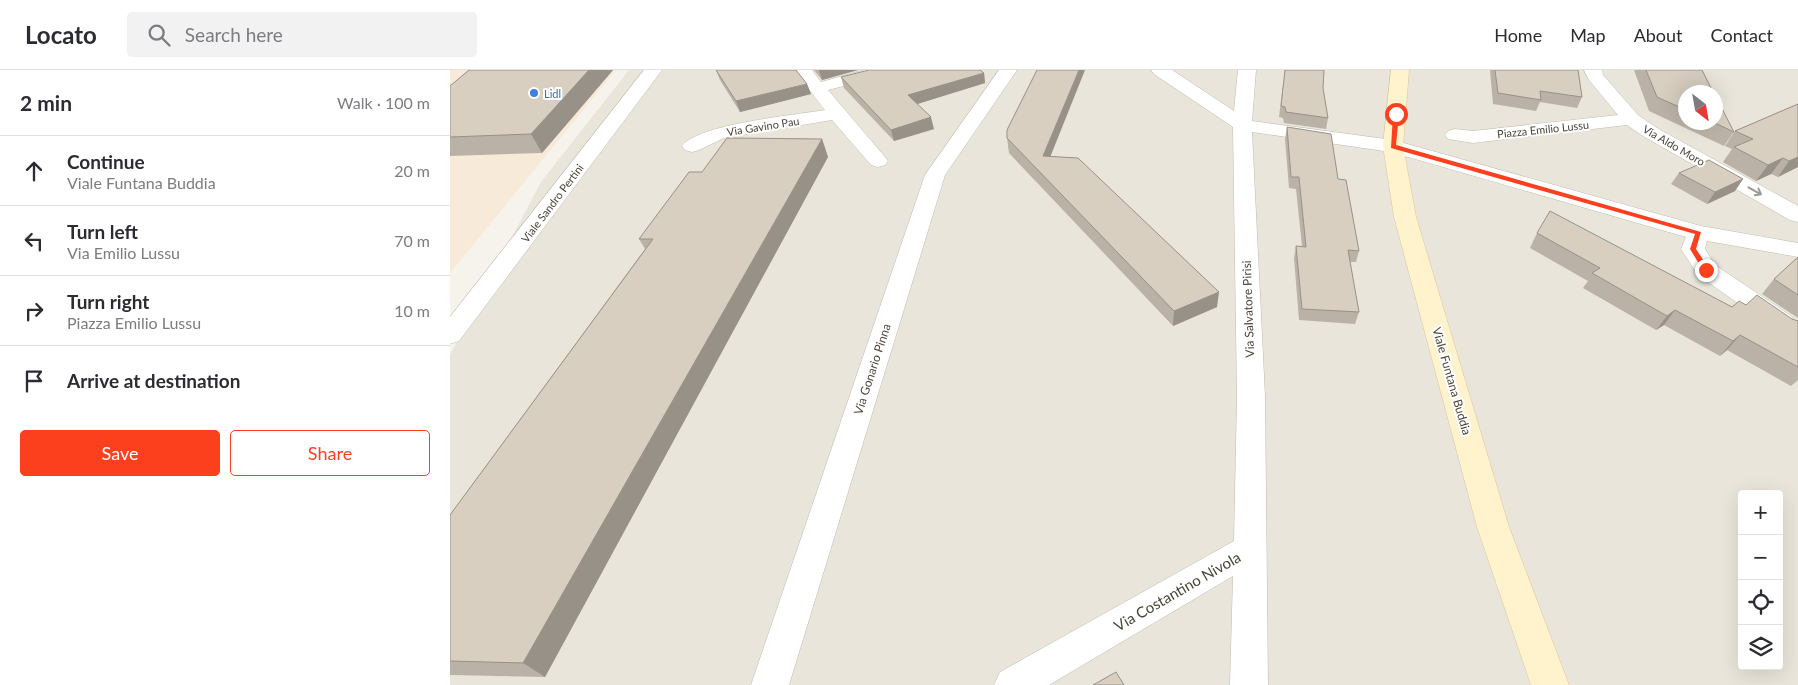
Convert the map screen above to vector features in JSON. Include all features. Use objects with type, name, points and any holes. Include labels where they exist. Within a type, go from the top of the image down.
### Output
[{"type":"main road","name":"Viale Funtana Buddia","points":[[1400,70],[1393,146],[1405,217],[1493,527],[1550,685]]},
{"type":"street","name":"Viale Sandro Pertini","points":[[450,335],[654,70]]},
{"type":"street","points":[[803,70],[837,114],[878,161]]},
{"type":"street","points":[[817,88],[885,70]]},
{"type":"street","name":"Via Gonario Pinna","points":[[770,685],[934,175],[1008,70]]},
{"type":"street","points":[[1160,70],[1242,125],[1393,146],[1699,233],[1798,250]]},
{"type":"street","name":"Via Salvatore Pirisi","points":[[1247,70],[1242,125],[1251,396],[1249,549]]},
{"type":"street","name":"Via Aldo Moro","points":[[1593,70],[1595,76],[1631,119],[1650,132],[1798,215]]},
{"type":"street","name":"Via Gavino Pau","points":[[692,146],[719,133],[837,114]]},
{"type":"street","name":"Piazza Emilio Lussu","points":[[1455,135],[1473,136],[1631,119]]},
{"type":"street","points":[[1699,233],[1693,249],[1706,270],[1788,326]]},
{"type":"street","name":"Via Costantino Nivola","points":[[1013,685],[1249,549]]},
{"type":"street","name":"Via Costantino Nivola","points":[[1248,685],[1249,549]]},
{"type":"shaded area","points":[[450,70],[616,70],[450,273]]},
{"type":"shaded area","points":[[629,70],[1798,70],[1798,685],[450,685],[450,355],[541,182]]},
{"type":"building","name":"Lidl","points":[[469,70],[589,70],[531,134],[450,137],[450,86]]},
{"type":"building","points":[[716,70],[796,70],[807,84],[736,101]]},
{"type":"building","points":[[869,70],[980,70],[984,73],[908,95],[931,117],[891,130],[841,77]]},
{"type":"building","points":[[1037,70],[1079,70],[1043,156],[1078,158],[1219,292],[1174,311],[1007,138],[1007,130]]},
{"type":"building","points":[[1285,70],[1324,70],[1323,88],[1328,118],[1286,112],[1285,107],[1281,106]]},
{"type":"building","points":[[1495,70],[1578,70],[1582,97],[1540,91],[1541,100],[1498,93]]},
{"type":"building","points":[[1646,70],[1702,70],[1710,85],[1678,85],[1678,106],[1657,97]]},
{"type":"building","points":[[1798,104],[1798,157],[1789,161],[1783,158],[1768,165],[1734,147],[1753,139],[1735,131]]},
{"type":"building","points":[[1723,111],[1734,132],[1723,127]]},
{"type":"building","points":[[1287,127],[1331,134],[1338,179],[1346,180],[1359,251],[1348,250],[1359,312],[1302,309],[1296,246],[1306,247],[1299,177],[1291,177]]},
{"type":"building","points":[[727,138],[822,139],[523,663],[450,661],[450,515],[653,239],[639,239],[689,172],[702,172]]},
{"type":"building","points":[[1709,160],[1743,179],[1715,192],[1679,173]]},
{"type":"building","points":[[1550,211],[1732,307],[1739,301],[1746,305],[1757,295],[1792,319],[1798,321],[1798,367],[1740,335],[1733,341],[1675,310],[1667,316],[1592,273],[1600,268],[1537,233]]},
{"type":"building","points":[[1798,257],[1798,295],[1774,279]]},
{"type":"building","points":[[1116,672],[1124,685],[1093,685]]},
{"type":"place","name":"Lidl","points":[[534,93]]},
{"type":"route","points":[[1396,114],[1393,146],[1699,233],[1693,249],[1706,270]]}]
